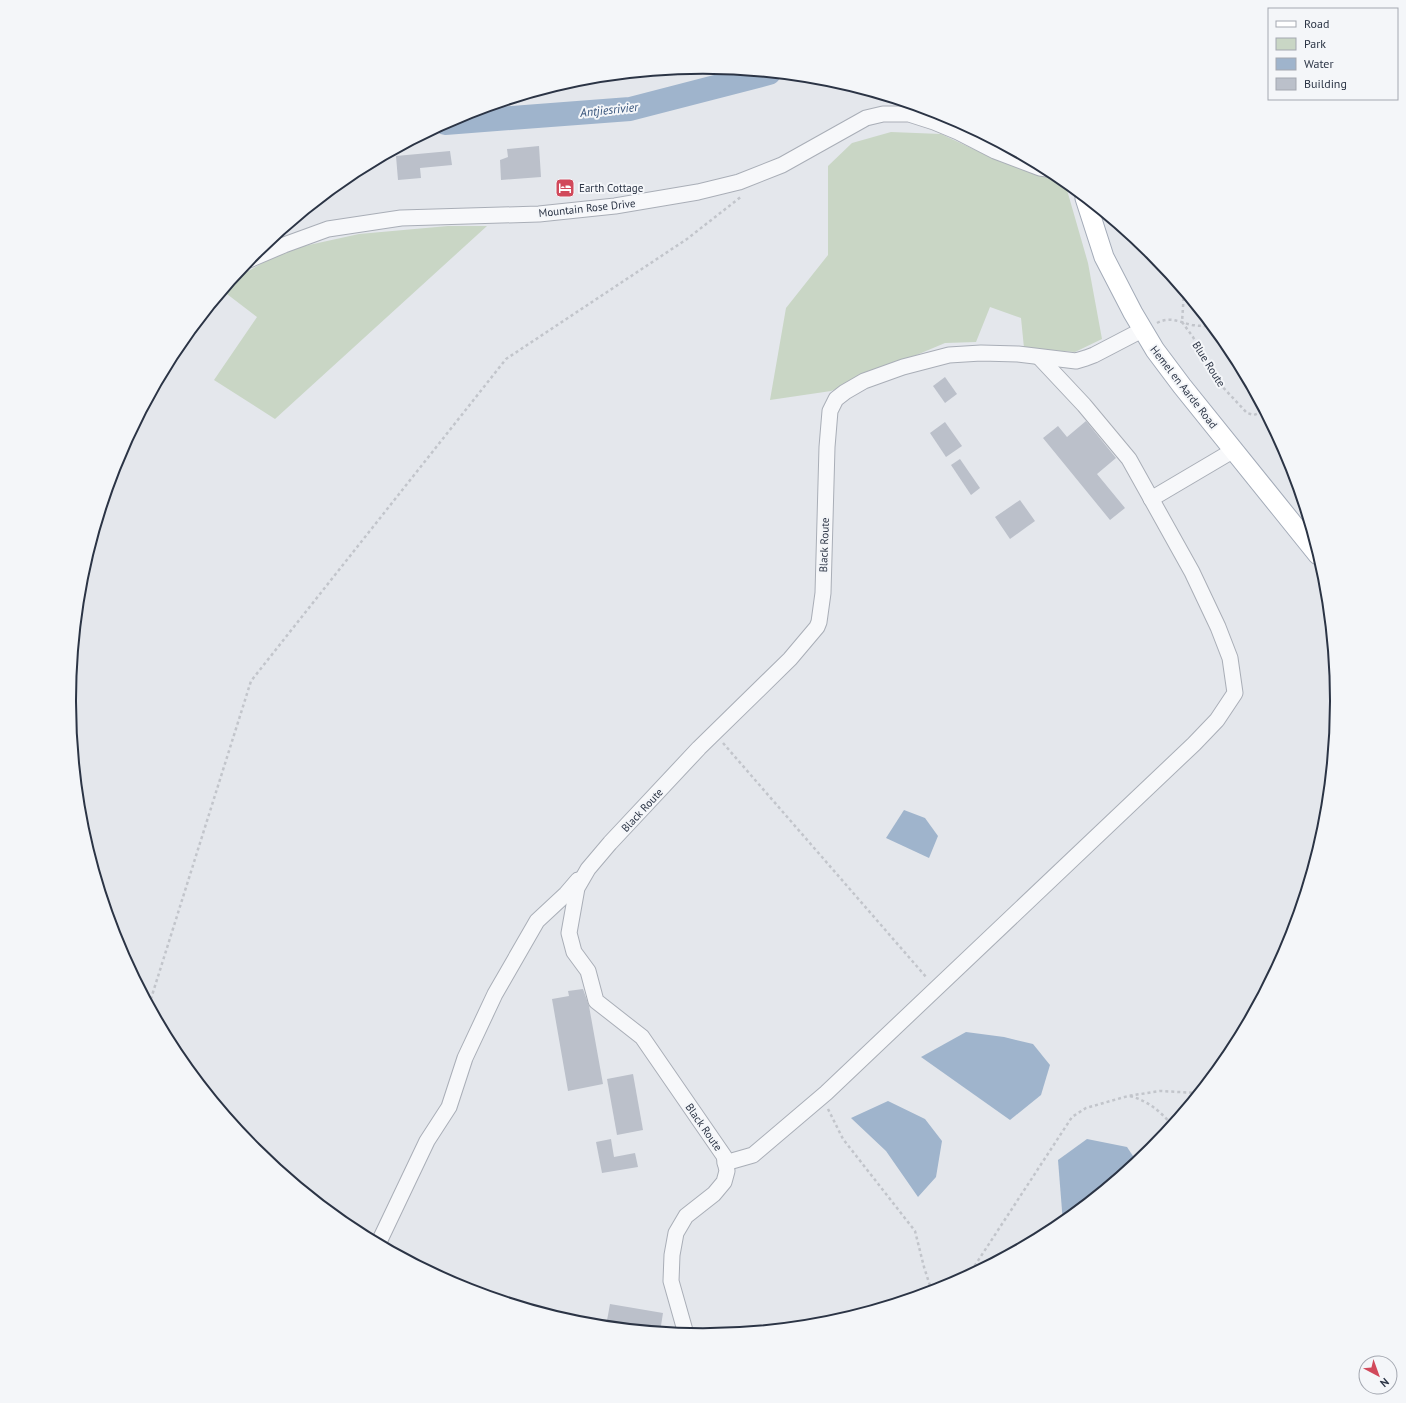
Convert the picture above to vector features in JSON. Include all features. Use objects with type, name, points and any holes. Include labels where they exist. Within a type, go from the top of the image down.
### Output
[{"type":"main road","name":"Hemel en Aarde Road","points":[[1088,206],[1104,256],[1142,330],[1155,350],[1182,386],[1310,546]]},
{"type":"street","name":"Mountain Rose Drive","points":[[265,252],[284,244],[328,229],[401,218],[539,214],[607,207],[698,192],[739,182],[782,165],[866,118],[883,114],[909,114],[934,122],[958,132],[995,151],[1025,163]]},
{"type":"street","name":"Black Route","points":[[380,1239],[427,1140],[449,1107],[465,1058],[495,994],[537,921],[566,894],[715,733],[790,659],[817,627],[819,622],[822,593],[827,448],[830,411],[836,400],[845,392],[864,381],[903,367],[949,355],[981,353],[1018,354],[1076,361],[1094,355],[1142,330]]},
{"type":"street","points":[[726,1162],[753,1155],[826,1093],[1194,744],[1217,720],[1235,693],[1230,658],[1218,627],[1192,572],[1129,460],[1079,399],[1039,357]]},
{"type":"street","points":[[1151,499],[1234,450]]},
{"type":"street","name":"Black Route","points":[[588,869],[577,888],[569,933],[574,952],[588,971],[596,1001],[642,1037],[724,1156],[726,1162],[727,1171],[724,1182],[714,1194],[686,1216],[676,1233],[672,1255],[671,1281],[684,1329]]},
{"type":"path","points":[[151,999],[251,681],[506,359],[687,239],[746,193]]},
{"type":"path","points":[[1182,322],[1184,299]]},
{"type":"path","points":[[1142,330],[1166,319],[1174,319],[1199,326],[1205,326]]},
{"type":"path","name":"Blue Route","points":[[1182,322],[1193,337],[1218,382],[1247,413],[1254,415],[1260,413]]},
{"type":"path","points":[[715,733],[936,989]]},
{"type":"path","points":[[974,1267],[1072,1117],[1086,1108],[1128,1096],[1160,1091],[1193,1093]]},
{"type":"path","points":[[826,1093],[827,1104],[834,1123],[843,1139],[915,1231],[930,1286]]},
{"type":"path","points":[[1128,1096],[1140,1099],[1150,1104],[1159,1111],[1169,1122]]},
{"type":"green space","points":[[891,132],[941,134],[1001,162],[1048,177],[1067,191],[1088,263],[1102,339],[1075,352],[1024,348],[1021,318],[990,307],[976,342],[945,343],[831,391],[770,400],[786,308],[828,255],[828,166],[852,143]]},
{"type":"green space","points":[[448,226],[487,226],[275,419],[214,380],[257,317],[226,294],[245,273],[286,250],[359,234]]},
{"type":"water","points":[[904,810],[925,818],[938,836],[929,858],[886,838]]},
{"type":"water","points":[[966,1032],[1004,1037],[1033,1044],[1050,1065],[1041,1095],[1010,1120],[921,1057]]},
{"type":"water","points":[[888,1101],[925,1119],[942,1141],[936,1177],[918,1197],[886,1151],[851,1118]]},
{"type":"water","points":[[1087,1139],[1127,1147],[1134,1157],[1117,1173],[1062,1215],[1058,1160]]},
{"type":"building","points":[[539,146],[541,177],[501,180],[500,160],[508,157],[507,149]]},
{"type":"building","points":[[450,151],[452,165],[420,168],[421,178],[398,180],[396,156]]},
{"type":"building","points":[[945,377],[957,394],[945,403],[933,386]]},
{"type":"building","points":[[1086,421],[1116,458],[1097,474],[1125,508],[1110,520],[1043,438],[1058,426],[1067,437]]},
{"type":"building","points":[[945,422],[962,446],[946,457],[930,433]]},
{"type":"building","points":[[960,459],[980,488],[971,495],[951,465]]},
{"type":"building","points":[[1020,500],[1035,521],[1010,539],[995,517]]},
{"type":"building","points":[[583,989],[589,1006],[603,1084],[568,1091],[552,999],[569,996],[568,991]]},
{"type":"building","points":[[633,1074],[643,1130],[617,1135],[607,1079]]},
{"type":"building","points":[[611,1139],[614,1157],[635,1153],[638,1167],[602,1173],[596,1142]]},
{"type":"building","points":[[610,1304],[663,1313],[661,1328],[607,1322]]},
{"type":"waterway","name":"Antjiesrivier","points":[[464,122],[630,109],[757,76]]},
{"type":"place","name":"Earth Cottage","points":[[565,188]]}]
